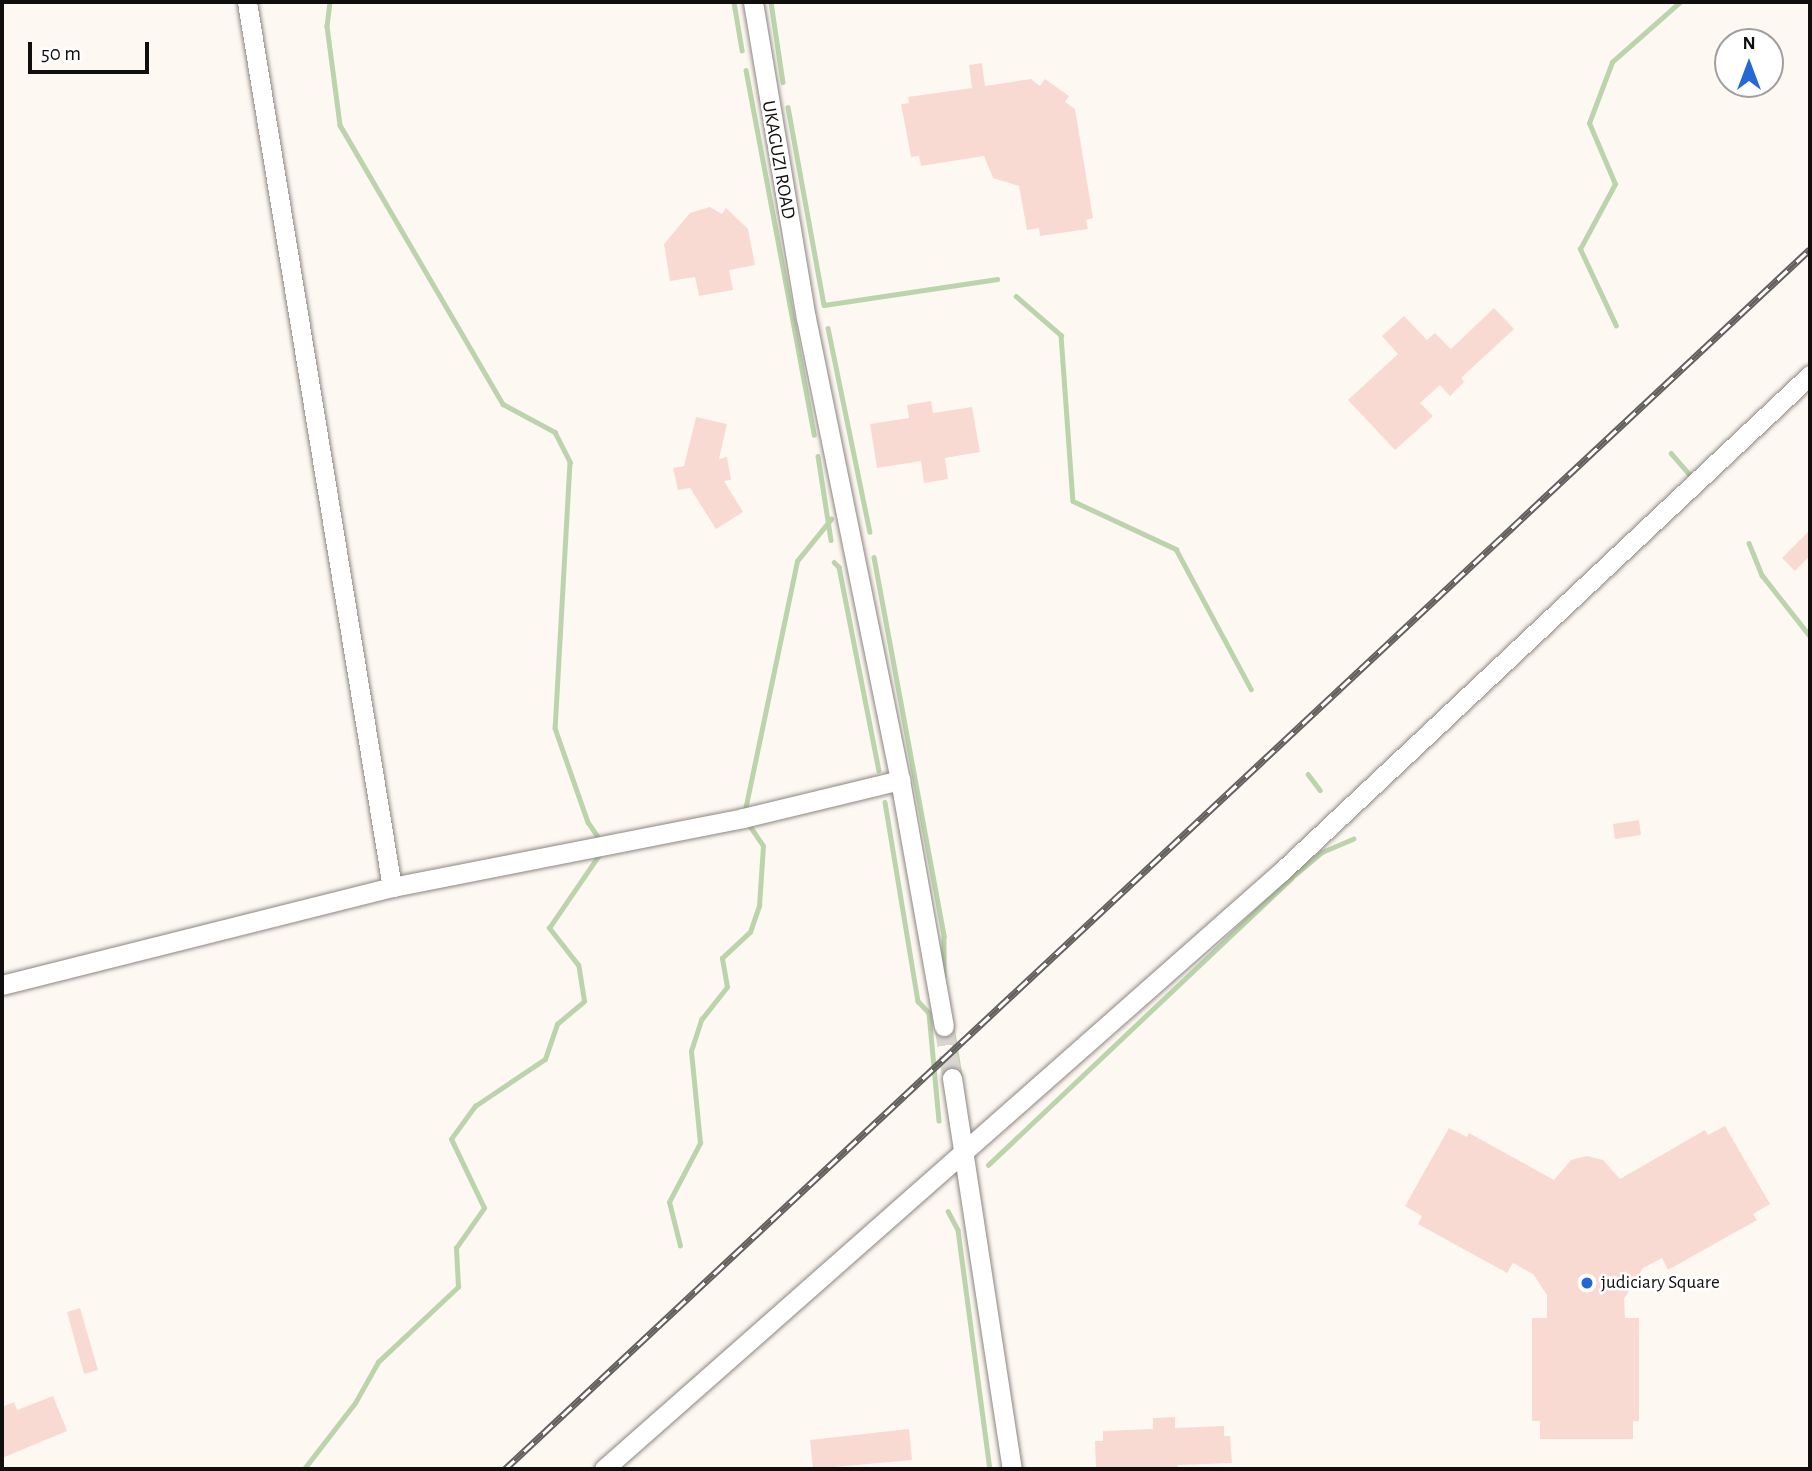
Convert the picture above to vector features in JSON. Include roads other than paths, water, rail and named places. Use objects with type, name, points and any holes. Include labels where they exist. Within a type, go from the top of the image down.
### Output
[{"type":"street","points":[[247,2],[392,887]]},
{"type":"street","name":"UKAGUZI ROAD","points":[[752,2],[806,318],[900,780],[944,1026]]},
{"type":"street","points":[[604,1469],[1281,872],[1810,375]]},
{"type":"street","points":[[2,985],[392,887],[743,818],[900,780]]},
{"type":"street","points":[[952,1078],[1012,1469]]},
{"type":"waterway","points":[[330,2],[327,26],[340,125],[503,404],[555,432],[570,462],[555,728],[588,822],[601,841]]},
{"type":"waterway","points":[[734,2],[742,50]]},
{"type":"waterway","points":[[771,2],[783,82]]},
{"type":"waterway","points":[[1616,326],[1580,249],[1615,184],[1589,123],[1612,62],[1680,2]]},
{"type":"waterway","points":[[746,70],[814,435]]},
{"type":"waterway","points":[[788,107],[824,305],[997,279]]},
{"type":"waterway","points":[[1016,296],[1061,335],[1073,501],[1176,549],[1251,689]]},
{"type":"waterway","points":[[828,328],[870,532]]},
{"type":"waterway","points":[[1671,453],[1691,476]]},
{"type":"waterway","points":[[818,456],[831,540]]},
{"type":"waterway","points":[[745,810],[797,561],[831,519]]},
{"type":"waterway","points":[[1749,543],[1762,575],[1810,636]]},
{"type":"waterway","points":[[874,557],[944,936],[944,976]]},
{"type":"waterway","points":[[834,562],[839,567],[879,770]]},
{"type":"waterway","points":[[1308,774],[1320,790]]},
{"type":"waterway","points":[[885,802],[918,1001],[929,1013],[939,1121]]},
{"type":"waterway","points":[[680,1246],[669,1202],[700,1143],[691,1051],[701,1020],[727,987],[722,958],[750,932],[759,906],[763,846],[746,821]]},
{"type":"waterway","points":[[988,1165],[1291,878],[1322,852],[1353,839]]},
{"type":"waterway","points":[[304,1469],[355,1403],[378,1362],[458,1287],[456,1248],[484,1208],[451,1139],[475,1106],[545,1059],[557,1024],[584,1001],[578,965],[549,928],[601,852]]},
{"type":"waterway","points":[[952,1026],[960,1076]]},
{"type":"waterway","points":[[948,1211],[958,1230],[990,1469]]},
{"type":"tunnel","points":[[944,1026],[952,1078]]},
{"type":"railway","points":[[505,1469],[1810,249]]},
{"type":"place","name":"judiciary Square","points":[[1587,1283]]}]
